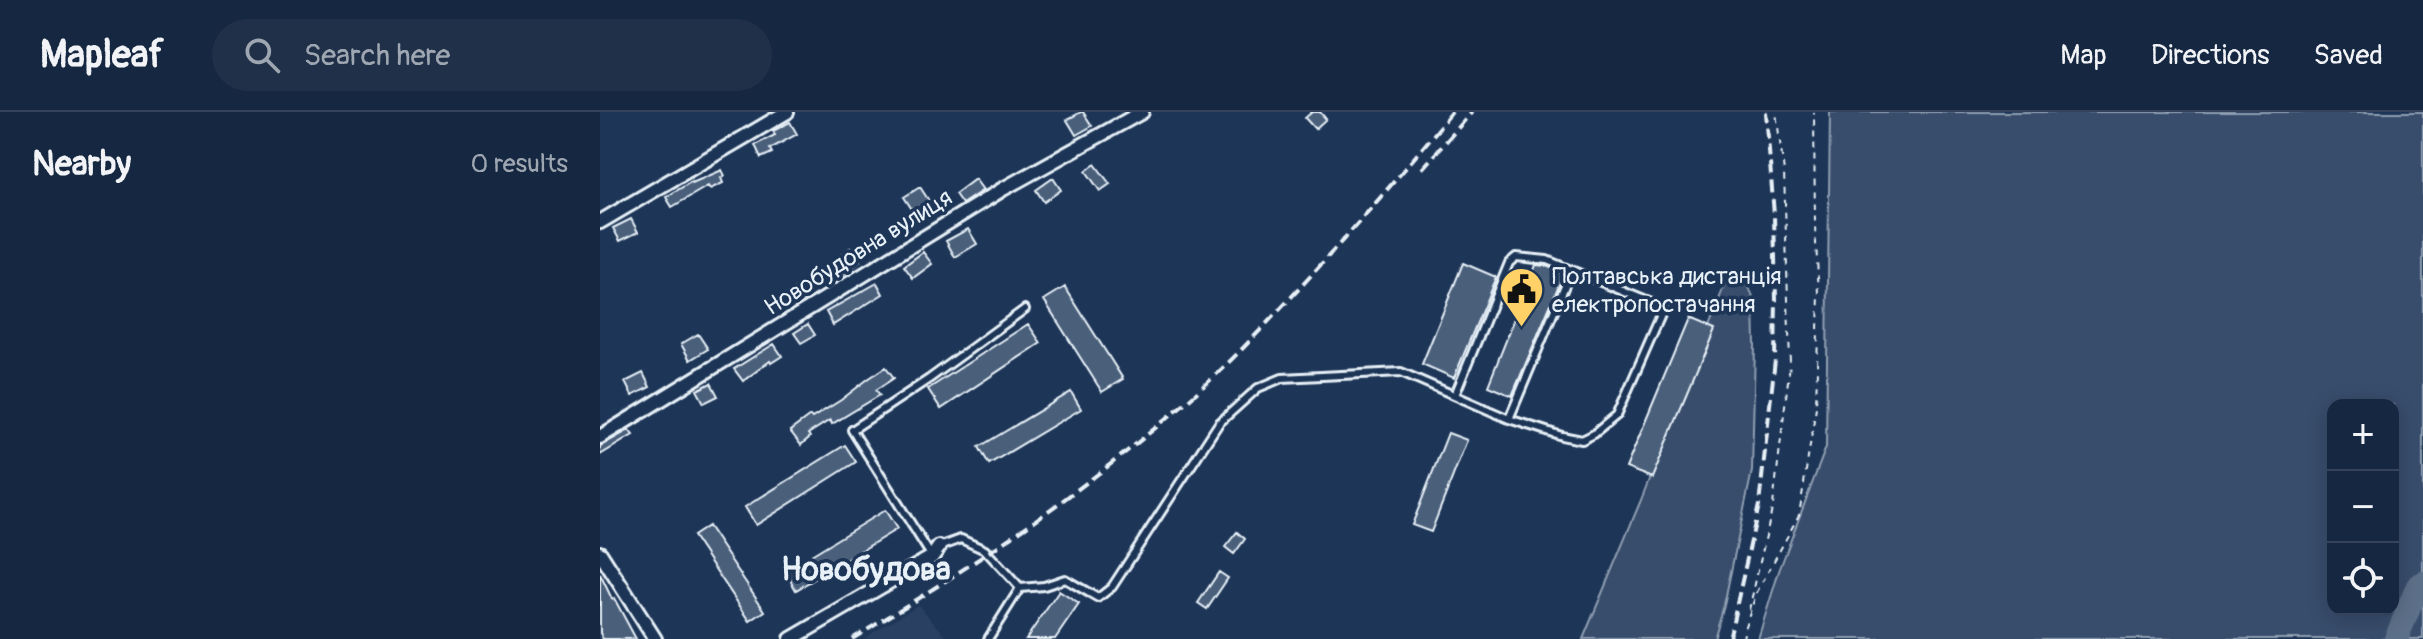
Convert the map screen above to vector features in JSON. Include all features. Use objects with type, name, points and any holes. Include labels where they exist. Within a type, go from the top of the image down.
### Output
[{"type":"street","points":[[600,222],[787,112]]},
{"type":"street","name":"Новобудовна вулиця","points":[[600,437],[1003,189],[1142,112]]},
{"type":"street","points":[[791,639],[935,552]]},
{"type":"street","points":[[600,553],[655,639]]},
{"type":"lane","points":[[1020,588],[1044,586],[1065,579],[1098,598],[1112,587],[1219,423],[1258,388],[1282,378],[1401,372],[1509,419],[1582,440],[1617,415],[1664,308],[1547,260],[1516,257],[1509,263],[1455,395]]},
{"type":"lane","points":[[1509,419],[1571,271]]},
{"type":"lane","points":[[1020,588],[985,550],[961,539],[935,552],[852,430],[1025,309]]},
{"type":"lane","points":[[988,639],[1020,588]]},
{"type":"path","points":[[1743,639],[1773,505],[1790,364],[1784,172],[1776,112]]},
{"type":"path","points":[[1747,623],[1757,592],[1799,515],[1816,407],[1819,293],[1814,112]]},
{"type":"shaded area","points":[[1830,112],[2423,112],[2423,639],[1758,639],[1779,571],[1826,447]]},
{"type":"shaded area","points":[[1733,281],[1748,285],[1754,300],[1752,471],[1714,639],[1583,639],[1725,284]]},
{"type":"shaded area","points":[[918,605],[949,639],[863,639]]},
{"type":"building","points":[[1081,112],[1092,126],[1076,135],[1067,120]]},
{"type":"building","points":[[1312,112],[1320,112],[1326,119],[1315,129],[1305,118]]},
{"type":"building","points":[[790,122],[797,134],[770,149],[772,153],[761,158],[755,145],[775,135],[773,131]]},
{"type":"building","points":[[1095,164],[1110,184],[1100,191],[1086,171]]},
{"type":"building","points":[[722,170],[725,176],[721,178],[723,183],[710,189],[708,186],[672,207],[666,197],[691,182]]},
{"type":"building","points":[[1053,178],[1061,190],[1044,202],[1036,190]]},
{"type":"building","points":[[975,179],[983,190],[962,204],[955,194]]},
{"type":"building","points":[[920,187],[933,207],[917,217],[904,197]]},
{"type":"building","points":[[631,219],[638,232],[620,241],[613,228]]},
{"type":"building","points":[[968,229],[977,244],[955,257],[946,241]]},
{"type":"building","points":[[850,248],[860,261],[843,275],[833,262]]},
{"type":"building","points":[[923,252],[932,264],[913,278],[904,266]]},
{"type":"building","points":[[1463,263],[1496,277],[1454,378],[1422,364]]},
{"type":"building","points":[[1536,265],[1564,273],[1512,396],[1488,386]]},
{"type":"building","points":[[877,283],[883,294],[833,325],[826,312]]},
{"type":"building","points":[[803,284],[809,294],[792,305],[785,296]]},
{"type":"building","points":[[1065,287],[1123,379],[1102,392],[1044,300]]},
{"type":"building","points":[[1688,319],[1714,330],[1652,478],[1626,468]]},
{"type":"building","points":[[808,324],[815,335],[801,343],[794,333]]},
{"type":"building","points":[[1028,324],[1041,343],[941,409],[928,389]]},
{"type":"building","points":[[698,334],[708,349],[690,360],[681,344]]},
{"type":"building","points":[[774,344],[782,356],[743,381],[734,369]]},
{"type":"building","points":[[886,367],[894,378],[876,390],[880,395],[832,424],[830,420],[808,434],[810,437],[801,445],[790,431],[810,416],[812,418],[841,400]]},
{"type":"building","points":[[643,373],[650,387],[632,396],[625,382]]},
{"type":"building","points":[[711,383],[718,396],[704,403],[697,390]]},
{"type":"building","points":[[1071,392],[1081,409],[989,464],[979,447]]},
{"type":"building","points":[[629,430],[633,435],[600,455],[600,446]]},
{"type":"building","points":[[1448,433],[1467,440],[1431,532],[1412,525]]},
{"type":"building","points":[[845,445],[856,462],[756,525],[745,507]]},
{"type":"building","points":[[885,510],[897,529],[796,590],[785,571]]},
{"type":"building","points":[[708,526],[765,611],[750,621],[693,536]]},
{"type":"building","points":[[1237,532],[1245,539],[1234,554],[1225,547]]},
{"type":"building","points":[[1219,572],[1228,578],[1207,609],[1198,603]]},
{"type":"building","points":[[600,574],[636,639],[603,639],[600,633]]},
{"type":"building","points":[[1059,591],[1079,604],[1055,639],[1026,639]]},
{"type":"waterway","points":[[2396,639],[2418,586],[2423,583]]},
{"type":"railway","points":[[852,639],[936,587],[1057,504],[1191,398],[1306,281],[1452,112]]},
{"type":"railway","points":[[1422,169],[1472,112]]},
{"type":"railway","points":[[1729,639],[1759,505],[1775,360],[1774,215],[1766,112]]},
{"type":"place","name":"Полтавська дистанція електропостачання","points":[[1521,329]]},
{"type":"district","name":"Новобудова","points":[[866,569]]}]
